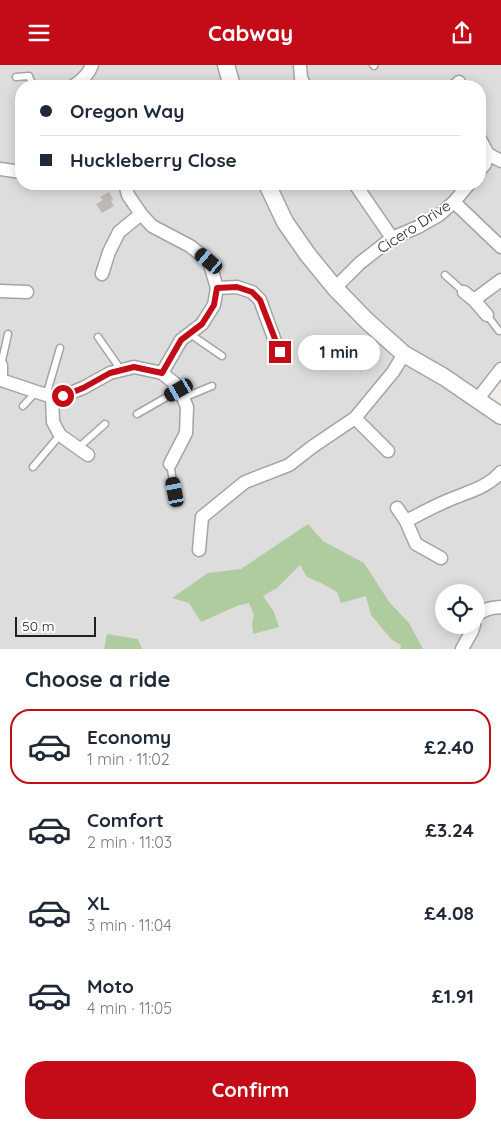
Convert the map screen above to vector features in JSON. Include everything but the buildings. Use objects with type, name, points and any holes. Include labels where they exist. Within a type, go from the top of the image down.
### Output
[{"type":"street","points":[[82,80],[92,65]]},
{"type":"street","points":[[226,65],[230,80]]},
{"type":"street","points":[[300,65],[302,80]]},
{"type":"street","points":[[486,150],[488,154],[501,161]]},
{"type":"street","points":[[486,161],[488,154]]},
{"type":"street","points":[[0,169],[15,171]]},
{"type":"street","points":[[127,190],[142,215],[152,225],[190,246],[209,261],[217,288],[214,305],[202,324],[181,340],[162,373]]},
{"type":"street","points":[[270,190],[286,221],[308,255],[335,288],[366,321],[404,354],[444,377],[501,416]]},
{"type":"street","points":[[359,190],[392,238]]},
{"type":"street","name":"Cicero Drive","points":[[335,288],[360,263],[392,238],[418,227],[438,215],[454,202],[464,190]]},
{"type":"street","points":[[454,202],[501,247]]},
{"type":"street","points":[[102,274],[118,232],[142,215]]},
{"type":"street","points":[[474,300],[501,280]]},
{"type":"street","points":[[217,288],[237,287],[252,292],[260,300],[280,352]]},
{"type":"street","points":[[0,291],[26,292]]},
{"type":"street","points":[[464,292],[487,315]]},
{"type":"street","points":[[199,550],[202,517],[245,482],[289,465],[355,417],[393,372],[404,354]]},
{"type":"street","points":[[1,365],[1,380],[45,395],[63,396],[110,373],[121,370],[134,367],[162,373],[178,386],[187,407],[186,433],[170,464]]},
{"type":"street","points":[[477,401],[501,369]]},
{"type":"street","points":[[45,395],[53,422],[60,435],[83,451]]},
{"type":"street","points":[[355,417],[388,451]]},
{"type":"street","points":[[406,521],[448,500],[480,488],[501,472]]},
{"type":"street","points":[[397,508],[406,521],[416,544],[440,558]]},
{"type":"street","points":[[485,610],[501,607]]},
{"type":"street","points":[[462,649],[470,634]]},
{"type":"lane","points":[[16,77],[29,76],[31,80]]},
{"type":"lane","points":[[445,275],[464,292]]},
{"type":"lane","points":[[487,315],[499,331]]},
{"type":"lane","points":[[1,365],[8,334]]},
{"type":"lane","points":[[190,334],[222,356]]},
{"type":"lane","points":[[98,337],[121,370]]},
{"type":"lane","points":[[23,406],[45,395],[60,348]]},
{"type":"lane","points":[[137,414],[181,394],[212,386]]},
{"type":"lane","points":[[83,451],[105,424]]},
{"type":"lane","points":[[33,467],[60,435]]},
{"type":"lane","points":[[170,464],[175,492]]},
{"type":"shaded area","points":[[0,65],[501,65],[501,363],[471,407],[501,427],[501,649],[0,649]]},
{"type":"green space","points":[[308,524],[323,541],[364,563],[390,603],[409,623],[423,649],[400,649],[401,645],[392,640],[371,615],[366,596],[341,603],[337,592],[307,577],[300,565],[277,588],[263,596],[274,612],[279,627],[253,634],[252,623],[254,615],[249,603],[237,606],[201,622],[189,603],[172,598],[208,573],[241,569]]},
{"type":"green space","points":[[107,634],[138,639],[142,649],[104,649]]},
{"type":"route","points":[[63,396],[83,388],[110,373],[134,367],[162,373],[181,340],[202,324],[214,305],[217,288],[237,287],[252,292],[260,300],[280,352]]}]
